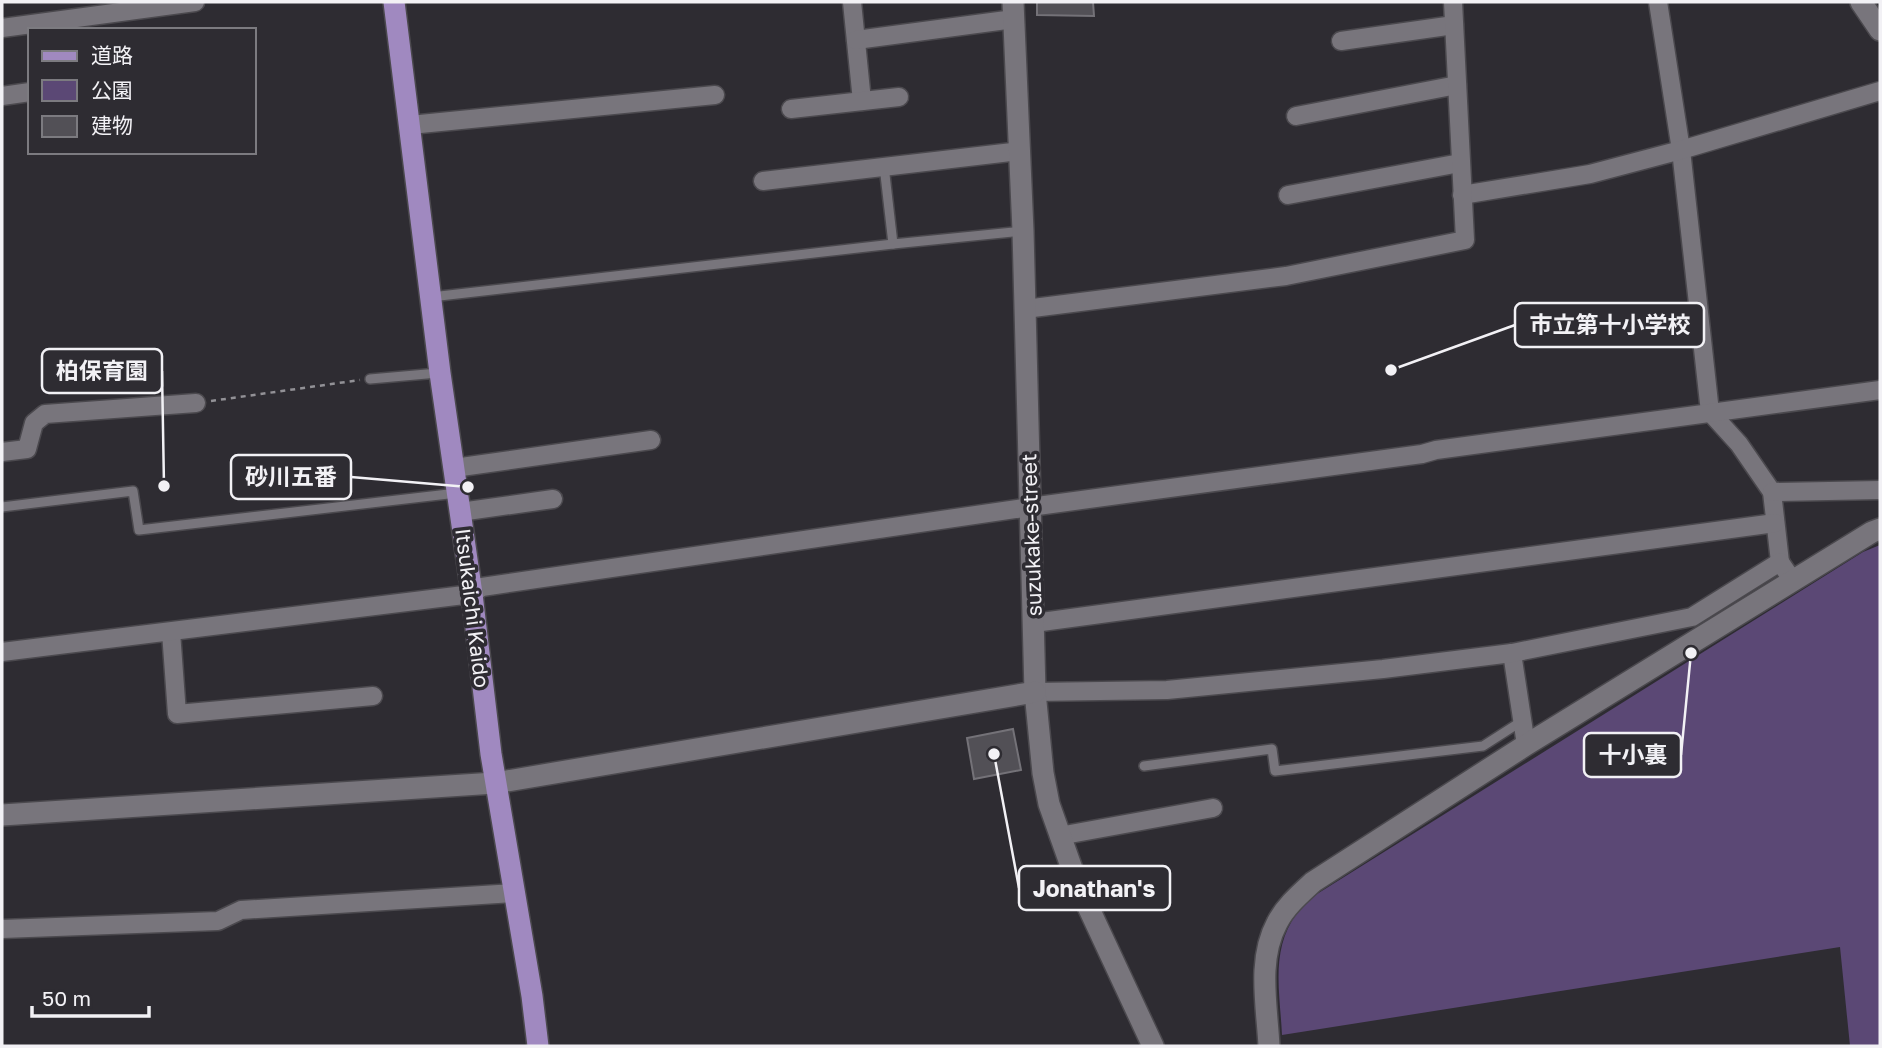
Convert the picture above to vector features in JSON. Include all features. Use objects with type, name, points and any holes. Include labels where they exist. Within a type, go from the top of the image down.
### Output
[{"type":"main road","name":"Itsukaichi Kaido","points":[[394,2],[495,783],[538,1046]]},
{"type":"street","points":[[2,28],[195,2]]},
{"type":"street","points":[[852,2],[862,101]]},
{"type":"street","points":[[1025,309],[1286,276],[1465,240],[1452,2]]},
{"type":"street","points":[[1658,2],[1681,150],[1710,412],[1739,444],[1772,492],[1780,562],[1793,581]]},
{"type":"street","points":[[1861,2],[1880,30]]},
{"type":"street","points":[[856,40],[1014,10]]},
{"type":"street","name":"suzukake-street","points":[[1014,10],[1023,231],[1035,692],[1043,773],[1049,804],[1077,883],[1153,1046]]},
{"type":"street","points":[[1341,41],[1454,25]]},
{"type":"street","points":[[1296,116],[1457,85]]},
{"type":"street","points":[[1462,195],[1590,174],[1880,91]]},
{"type":"street","points":[[2,96],[28,92]]},
{"type":"street","points":[[410,125],[715,95]]},
{"type":"street","points":[[791,108],[899,97]]},
{"type":"street","points":[[763,181],[1020,151]]},
{"type":"street","points":[[1288,195],[1460,163]]},
{"type":"street","points":[[2,652],[472,594],[482,587],[1031,507],[1880,390]]},
{"type":"street","points":[[2,452],[27,449],[34,423],[44,414],[196,403]]},
{"type":"street","points":[[454,468],[650,440]]},
{"type":"street","points":[[1772,492],[1880,491]]},
{"type":"street","points":[[459,502],[553,499]]},
{"type":"street","points":[[1034,623],[1775,523]]},
{"type":"street","points":[[1269,1046],[1265,967],[1268,945],[1277,922],[1312,882],[1526,745],[1880,528]]},
{"type":"street","points":[[2,815],[495,783],[1035,692],[1167,690],[1383,669],[1512,653],[1692,617],[1780,562]]},
{"type":"street","points":[[172,632],[177,714],[373,696]]},
{"type":"street","points":[[1512,653],[1526,745]]},
{"type":"street","points":[[1059,836],[1213,808]]},
{"type":"street","points":[[2,929],[218,921],[241,911],[514,893]]},
{"type":"lane","points":[[884,166],[893,244]]},
{"type":"lane","points":[[431,297],[1023,231]]},
{"type":"lane","points":[[370,379],[440,373]]},
{"type":"lane","points":[[2,507],[133,491],[139,530],[459,502]]},
{"type":"lane","points":[[1144,766],[1272,749],[1275,771],[1483,746],[1522,721]]},
{"type":"path","points":[[196,403],[370,379]]},
{"type":"green space","points":[[1880,545],[1880,1046],[1850,1046],[1840,947],[1282,1035],[1279,972],[1283,942],[1297,913],[1317,894],[1863,552]]},
{"type":"building","points":[[1037,2],[1093,2],[1094,16],[1037,15]]},
{"type":"building","points":[[1013,729],[1021,770],[974,779],[967,738]]},
{"type":"place","name":"市立第十小学校","points":[[1391,370]]},
{"type":"place","name":"柏保育園","points":[[164,486]]},
{"type":"place","name":"砂川五番","points":[[468,487]]},
{"type":"place","name":"十小裏","points":[[1691,653]]},
{"type":"place","name":"Jonathan's","points":[[994,754]]}]
